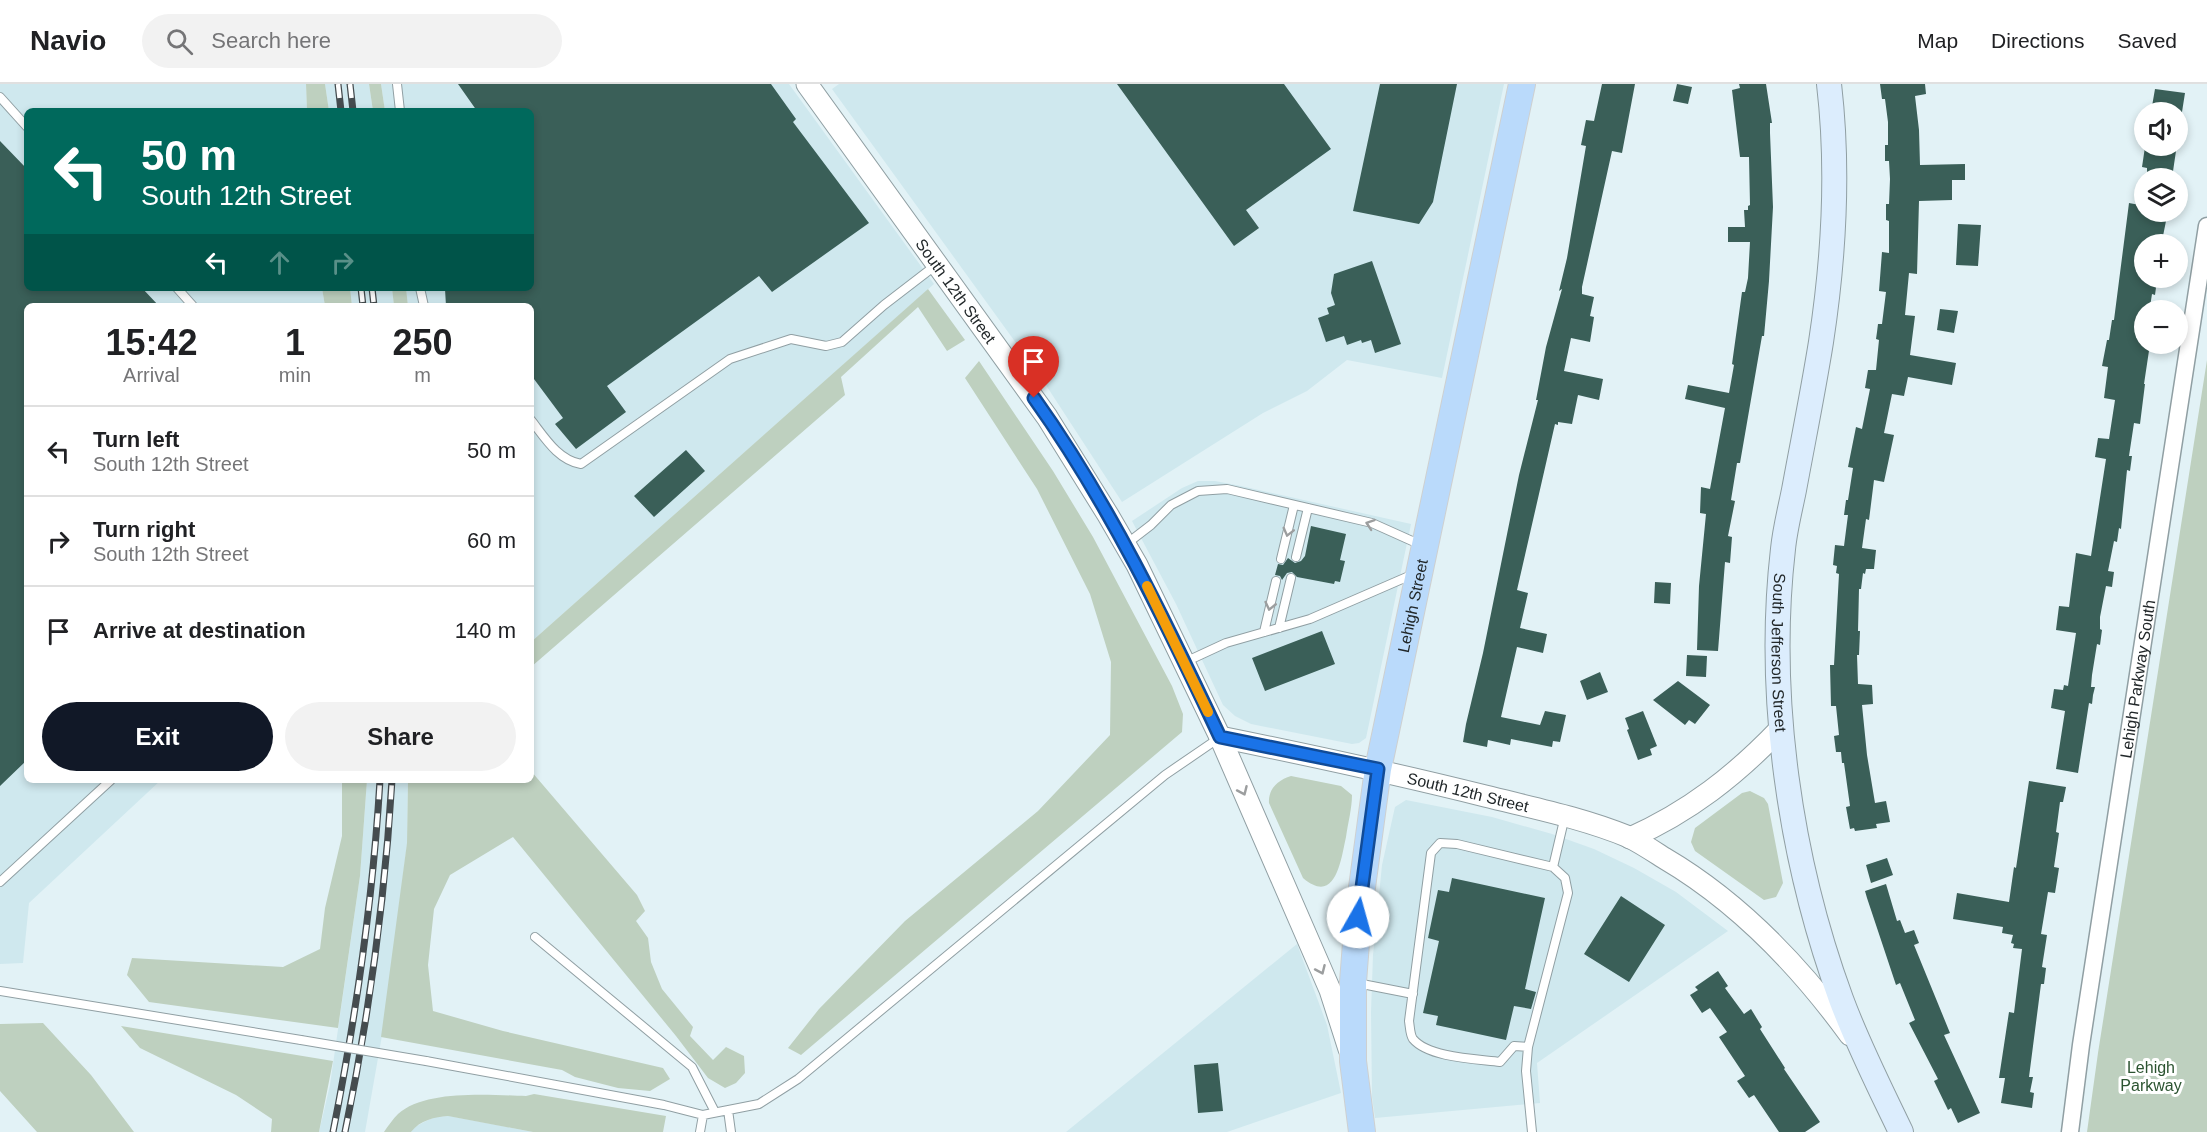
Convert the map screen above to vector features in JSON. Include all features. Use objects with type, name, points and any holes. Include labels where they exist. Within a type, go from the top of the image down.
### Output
[{"type":"main road","name":"Lehigh Street","points":[[1362,1132],[1353,1061],[1353,982],[1358,917],[1378,769],[1522,84]]},
{"type":"main road","name":"South Jefferson Street","points":[[1829,84],[1834,157],[1834,219],[1821,343],[1783,546],[1778,644],[1780,729],[1808,890],[1826,956],[1862,1053],[1901,1132]]},
{"type":"street","name":"South 12th Street","points":[[807,84],[1047,417],[1079,465],[1125,545],[1185,662],[1220,737],[1378,769],[1565,816],[1630,838],[1692,874],[1724,898],[1770,940],[1834,1013],[1862,1053]]},
{"type":"street","name":"Lehigh Parkway South","points":[[2070,1132],[2081,1045],[2207,226]]},
{"type":"street","points":[[1630,838],[1663,823],[1709,794],[1750,761],[1780,729]]},
{"type":"street","points":[[1220,737],[1330,990],[1353,1061]]},
{"type":"lane","points":[[397,84],[400,108]]},
{"type":"lane","points":[[0,97],[24,124]]},
{"type":"lane","points":[[534,424],[551,447],[570,462],[581,464],[730,359],[791,339],[826,346],[842,342],[884,305],[937,264]]},
{"type":"lane","points":[[180,291],[190,303]]},
{"type":"lane","points":[[1125,545],[1151,525],[1171,505],[1198,491],[1227,489],[1372,523],[1424,546]]},
{"type":"lane","points":[[1281,559],[1294,505]]},
{"type":"lane","points":[[1296,557],[1308,508]]},
{"type":"lane","points":[[1185,662],[1226,643],[1310,619],[1419,572]]},
{"type":"lane","points":[[1279,628],[1291,578]]},
{"type":"lane","points":[[1264,632],[1276,580]]},
{"type":"lane","points":[[0,991],[426,1061],[664,1105],[703,1115],[759,1104],[798,1079],[1165,775],[1220,737]]},
{"type":"lane","points":[[0,882],[108,783]]},
{"type":"lane","points":[[1553,867],[1565,816]]},
{"type":"lane","points":[[1528,1047],[1514,1046],[1500,1062],[1438,1053],[1422,1047],[1412,1037],[1409,1021],[1431,853],[1440,843],[1457,844],[1553,867],[1565,878],[1568,893],[1528,1047],[1526,1071],[1532,1132]]},
{"type":"lane","points":[[535,937],[692,1067],[715,1112]]},
{"type":"lane","points":[[1353,982],[1413,994]]},
{"type":"lane","points":[[728,1110],[730,1132]]},
{"type":"lane","points":[[700,1132],[703,1115]]},
{"type":"shaded area","points":[[0,84],[306,84],[307,108],[24,108],[24,291],[322,291],[324,303],[24,303],[24,783],[158,783],[29,903],[23,963],[0,964]]},
{"type":"shaded area","points":[[325,84],[369,84],[373,108],[329,108]]},
{"type":"shaded area","points":[[381,84],[789,84],[934,284],[534,639],[534,303],[408,303],[406,291],[534,291],[534,108],[385,108]]},
{"type":"shaded area","points":[[839,84],[1504,84],[1442,378],[1347,360],[1307,391],[1263,413],[1122,502],[1040,376],[832,89]]},
{"type":"shaded area","points":[[350,291],[392,291],[394,303],[352,303]]},
{"type":"shaded area","points":[[1198,481],[1215,481],[1241,486],[1411,524],[1366,738],[1359,743],[1352,744],[1251,724],[1235,716],[1223,705],[1176,604],[1132,521],[1182,488]]},
{"type":"shaded area","points":[[367,783],[408,783],[407,845],[384,1024],[365,1132],[319,1132],[330,1085],[360,876]]},
{"type":"shaded area","points":[[1406,800],[1492,817],[1594,849],[1676,892],[1728,931],[1537,1063],[1540,1103],[1375,1118],[1372,1097],[1373,955],[1382,865],[1395,807]]},
{"type":"shaded area","points":[[1297,944],[1327,1025],[1341,1093],[1227,1132],[1066,1132]]},
{"type":"shaded area","points":[[449,1116],[533,1132],[411,1132],[415,1127],[435,1117]]},
{"type":"green space","points":[[306,84],[325,84],[329,108],[307,108]]},
{"type":"green space","points":[[369,84],[381,84],[385,108],[373,108]]},
{"type":"green space","points":[[928,289],[965,340],[947,351],[918,307],[841,377],[845,395],[534,664],[534,639]]},
{"type":"green space","points":[[322,291],[350,291],[352,303],[324,303]]},
{"type":"green space","points":[[392,291],[406,291],[408,303],[394,303]]},
{"type":"green space","name":"Lehigh Parkway","points":[[2207,360],[2207,1132],[2087,1132],[2098,1053]]},
{"type":"green space","points":[[979,361],[1053,471],[1093,537],[1172,686],[1183,714],[1182,732],[801,1055],[788,1048],[819,1009],[905,921],[1038,811],[1110,735],[1111,662],[1090,594],[1037,489],[965,378]]},
{"type":"green space","points":[[534,775],[637,895],[645,911],[636,921],[648,938],[651,962],[662,989],[693,1027],[690,1036],[713,1060],[726,1047],[744,1056],[745,1073],[736,1083],[725,1088],[708,1078],[513,837],[450,875],[434,909],[428,965],[433,1011],[503,1031],[663,1068],[670,1079],[650,1091],[618,1088],[575,1077],[562,1070],[381,1037],[407,843],[408,783],[534,783]]},
{"type":"green space","points":[[1291,776],[1341,786],[1352,795],[1339,867],[1330,883],[1323,886],[1314,885],[1303,878],[1269,803],[1270,793],[1275,786]]},
{"type":"green space","points":[[342,783],[367,783],[360,876],[338,1028],[149,1002],[127,975],[132,958],[283,967],[320,949],[325,908],[342,836]]},
{"type":"green space","points":[[1750,791],[1764,798],[1768,804],[1783,883],[1776,897],[1764,900],[1695,851],[1691,842],[1695,828],[1742,793]]},
{"type":"green space","points":[[43,1023],[91,1075],[134,1132],[37,1132],[0,1091],[0,1024]]},
{"type":"green space","points":[[121,1026],[333,1061],[319,1132],[271,1132],[272,1119],[236,1095],[140,1048]]},
{"type":"green space","points":[[534,1094],[666,1116],[663,1132],[533,1132],[448,1116],[423,1122],[411,1132],[384,1132],[398,1114],[424,1100],[459,1095],[526,1096]]},
{"type":"building","points":[[458,84],[771,84],[796,119],[793,122],[869,223],[772,292],[759,276],[607,386],[626,412],[576,449],[555,424],[563,418],[534,379],[534,303],[446,303],[445,291],[534,291],[534,108],[475,108]]},
{"type":"building","points":[[1117,84],[1284,84],[1331,149],[1246,210],[1259,228],[1234,246]]},
{"type":"building","points":[[1380,84],[1457,84],[1433,202],[1419,224],[1353,211]]},
{"type":"building","points":[[1602,84],[1635,84],[1622,153],[1612,151],[1582,287],[1582,294],[1594,297],[1590,316],[1594,317],[1590,342],[1571,338],[1564,371],[1603,379],[1599,400],[1578,395],[1572,424],[1558,422],[1558,425],[1555,424],[1517,590],[1528,593],[1520,628],[1547,634],[1543,653],[1517,647],[1501,717],[1540,725],[1545,711],[1566,715],[1560,742],[1553,741],[1552,747],[1511,739],[1510,745],[1488,740],[1487,747],[1463,742],[1466,724],[1483,653],[1519,475],[1538,400],[1536,400],[1546,347],[1562,289],[1559,291],[1567,258],[1586,146],[1581,145],[1586,120],[1594,121]]},
{"type":"building","points":[[1677,84],[1692,87],[1688,104],[1673,101]]},
{"type":"building","points":[[1739,84],[1766,84],[1772,123],[1770,123],[1770,133],[1773,207],[1769,281],[1764,336],[1762,336],[1740,463],[1737,463],[1731,500],[1735,501],[1728,536],[1732,537],[1730,563],[1725,562],[1718,651],[1697,650],[1699,586],[1706,514],[1700,513],[1701,487],[1710,489],[1725,408],[1685,399],[1688,385],[1729,393],[1734,365],[1732,364],[1742,292],[1745,292],[1748,278],[1750,242],[1728,242],[1728,227],[1745,227],[1744,210],[1748,210],[1750,205],[1749,157],[1740,157],[1732,90],[1740,88]]},
{"type":"building","points":[[1880,84],[1925,84],[1926,94],[1915,96],[1920,165],[1965,164],[1965,180],[1952,180],[1952,200],[1919,201],[1917,274],[1909,273],[1905,315],[1915,316],[1910,355],[1956,363],[1952,385],[1908,377],[1904,396],[1892,394],[1884,433],[1894,435],[1884,482],[1874,480],[1869,520],[1866,519],[1862,548],[1876,550],[1874,569],[1866,569],[1865,574],[1863,573],[1861,589],[1859,589],[1858,631],[1860,631],[1859,655],[1857,655],[1858,684],[1872,685],[1873,704],[1862,705],[1875,803],[1886,801],[1890,822],[1876,824],[1877,828],[1855,831],[1854,828],[1850,829],[1846,807],[1850,806],[1844,763],[1842,763],[1841,752],[1836,752],[1834,736],[1839,735],[1836,706],[1831,706],[1830,665],[1834,665],[1839,574],[1836,573],[1837,566],[1833,565],[1835,545],[1844,546],[1848,515],[1844,515],[1853,468],[1848,467],[1856,427],[1862,429],[1870,389],[1865,388],[1868,370],[1876,370],[1879,340],[1876,339],[1878,324],[1882,324],[1886,292],[1879,291],[1882,252],[1889,253],[1889,221],[1886,220],[1886,204],[1889,204],[1890,179],[1889,161],[1885,161],[1888,122],[1885,99],[1882,99]]},
{"type":"building","points":[[2155,89],[2185,93],[2184,102],[2153,102]]},
{"type":"building","points":[[0,141],[24,166],[24,291],[145,291],[156,303],[24,303],[24,763],[0,786]]},
{"type":"building","points":[[2144,156],[2175,156],[2173,168],[2142,167]]},
{"type":"building","points":[[2129,203],[2134,204],[2134,222],[2166,222],[2163,234],[2134,234],[2134,288],[2156,288],[2151,300],[2134,300],[2134,354],[2148,354],[2145,384],[2140,424],[2134,423],[2129,456],[2132,456],[2130,471],[2127,470],[2121,529],[2119,528],[2117,542],[2114,541],[2108,571],[2114,572],[2112,587],[2106,586],[2100,617],[2100,629],[2102,630],[2100,645],[2097,644],[2091,687],[2095,687],[2092,704],[2089,703],[2078,773],[2056,769],[2065,711],[2051,708],[2054,689],[2063,690],[2064,685],[2068,686],[2076,633],[2056,630],[2059,606],[2069,607],[2076,553],[2091,556],[2106,459],[2095,457],[2098,438],[2109,439],[2115,400],[2104,398],[2108,367],[2102,366],[2112,320],[2114,320]]},
{"type":"building","points":[[1958,224],[1981,225],[1978,266],[1956,265]]},
{"type":"building","points":[[1372,261],[1401,344],[1375,353],[1371,340],[1362,343],[1361,340],[1347,345],[1344,336],[1326,342],[1318,318],[1329,314],[1327,308],[1335,305],[1331,293],[1334,274]]},
{"type":"building","points":[[1940,309],[1958,311],[1954,333],[1937,330]]},
{"type":"building","points":[[686,450],[705,471],[654,517],[634,496]]},
{"type":"building","points":[[1311,526],[1346,534],[1340,560],[1345,561],[1340,582],[1335,581],[1334,584],[1297,577],[1292,572],[1287,573],[1282,580],[1280,576],[1275,575],[1278,564],[1283,565],[1288,558],[1295,563],[1301,561],[1305,556]]},
{"type":"building","points":[[1655,582],[1671,583],[1670,604],[1654,603]]},
{"type":"building","points":[[1322,631],[1335,664],[1265,691],[1252,658]]},
{"type":"building","points":[[1687,655],[1707,656],[1706,677],[1686,676]]},
{"type":"building","points":[[1600,672],[1608,692],[1587,700],[1580,681]]},
{"type":"building","points":[[1678,681],[1710,705],[1695,724],[1689,720],[1685,725],[1653,700]]},
{"type":"building","points":[[1643,711],[1657,746],[1650,749],[1652,755],[1638,760],[1625,718]]},
{"type":"building","points":[[2029,781],[2066,787],[2063,802],[2060,802],[2056,832],[2059,833],[2054,867],[2059,868],[2055,893],[2048,892],[2041,934],[2047,935],[2042,967],[2046,968],[2044,984],[2041,984],[2029,1077],[2033,1077],[2030,1092],[2034,1093],[2032,1108],[2001,1103],[2005,1078],[1999,1078],[2009,1012],[2014,1013],[2022,949],[2013,948],[2014,944],[2011,943],[2013,935],[2002,933],[2003,927],[1953,919],[1957,893],[2009,902]]},
{"type":"building","points":[[1887,858],[1893,875],[1871,883],[1866,865]]},
{"type":"building","points":[[1452,878],[1545,898],[1525,989],[1536,992],[1531,1009],[1514,1006],[1506,1040],[1436,1025],[1438,1016],[1423,1013],[1439,941],[1428,938],[1438,890],[1449,892]]},
{"type":"building","points":[[1886,884],[1897,921],[1900,920],[1905,933],[1914,930],[1919,943],[1914,945],[1950,1033],[1944,1035],[1980,1113],[1958,1123],[1951,1108],[1948,1110],[1934,1081],[1938,1079],[1909,1023],[1915,1020],[1900,983],[1896,985],[1867,898],[1865,891]]},
{"type":"building","points":[[1621,896],[1665,925],[1629,982],[1584,954]]},
{"type":"building","points":[[1718,971],[1728,986],[1725,988],[1744,1014],[1751,1009],[1784,1069],[1820,1122],[1805,1132],[1779,1132],[1754,1095],[1749,1098],[1737,1081],[1745,1076],[1719,1037],[1727,1032],[1710,1008],[1702,1013],[1690,995],[1698,990],[1695,987]]},
{"type":"building","points":[[1218,1063],[1223,1111],[1198,1113],[1194,1065]]},
{"type":"railway","points":[[338,84],[341,108]]},
{"type":"railway","points":[[350,84],[353,108]]},
{"type":"railway","points":[[361,291],[363,303]]},
{"type":"railway","points":[[372,291],[374,303]]},
{"type":"railway","points":[[333,1132],[362,957],[373,869],[380,783]]},
{"type":"railway","points":[[345,1132],[375,957],[392,783]]},
{"type":"slow traffic","points":[[1147,586],[1208,712]]},
{"type":"route","points":[[1034,398],[1079,465],[1137,566],[1220,737],[1378,769],[1358,917]]}]
